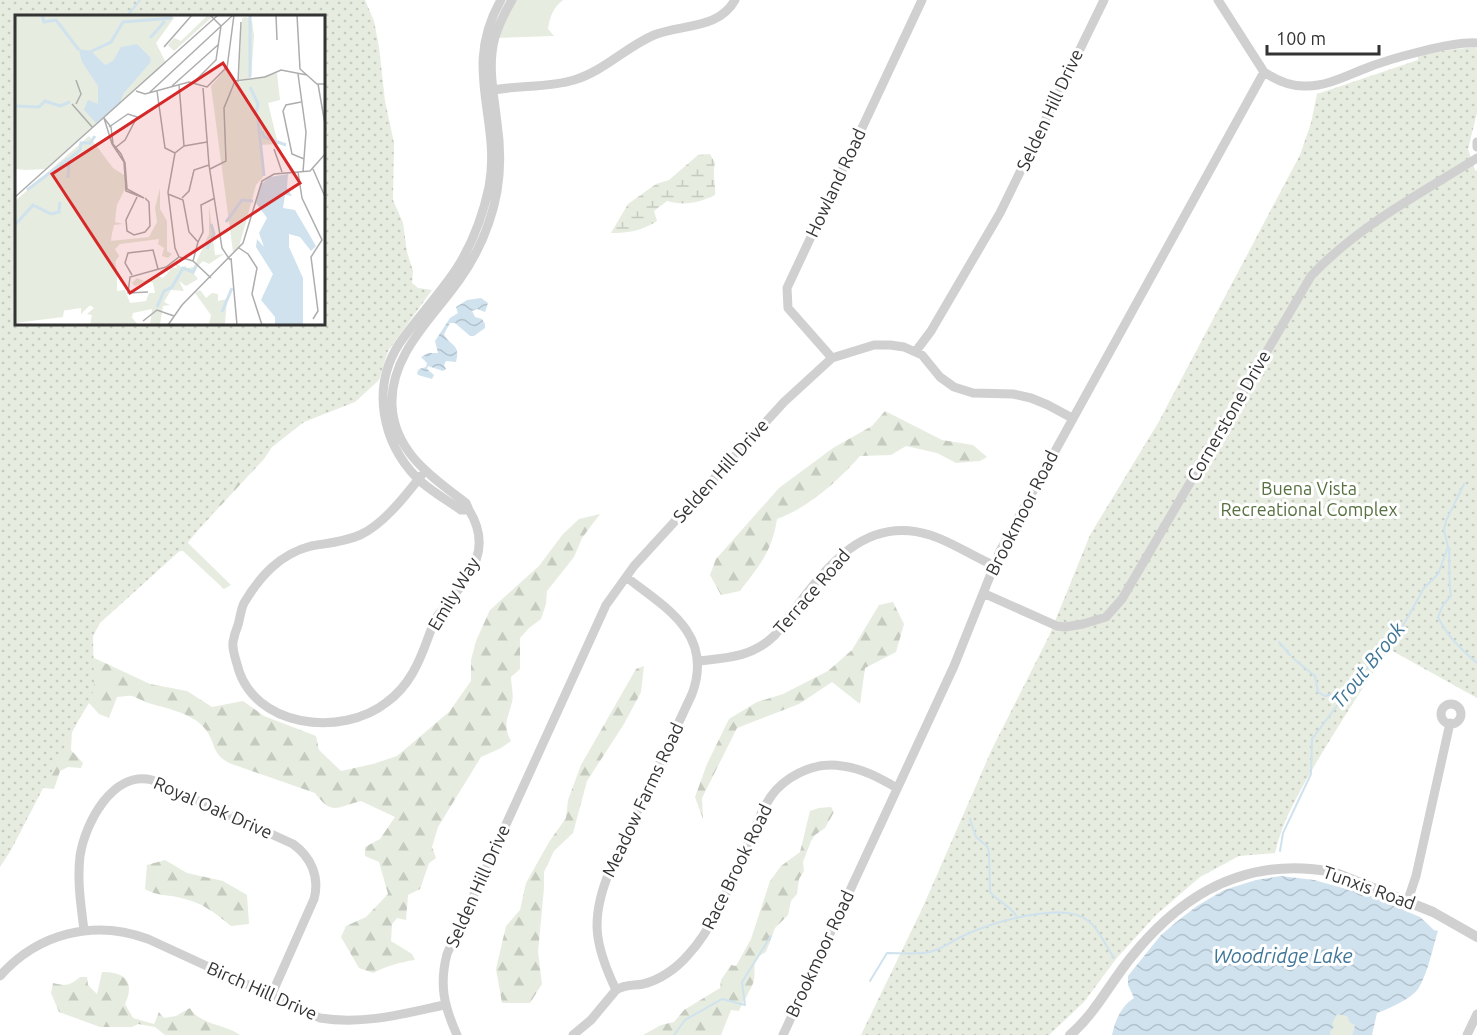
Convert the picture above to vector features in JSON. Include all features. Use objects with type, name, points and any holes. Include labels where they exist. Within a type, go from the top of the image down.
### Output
[{"type":"street","points":[[421,475],[395,428],[392,404],[393,387],[402,359],[460,280],[474,256],[489,221],[496,194],[499,165],[498,125],[488,91],[483,53],[492,18],[501,0]]},
{"type":"street","points":[[488,91],[495,38],[501,20],[512,0]]},
{"type":"street","points":[[488,91],[574,80],[603,66],[632,46],[652,36],[672,28],[704,24],[722,15],[735,0]]},
{"type":"street","name":"Howland Road","points":[[832,358],[788,308],[787,288],[922,0]]},
{"type":"street","name":"Selden Hill Drive","points":[[457,1035],[444,1005],[443,974],[447,954],[600,618],[626,577],[784,402],[832,358],[879,345],[897,346],[916,351],[931,331],[1000,213],[1104,0]]},
{"type":"street","points":[[1218,0],[1263,72],[1294,85],[1314,86],[1414,54],[1463,44],[1477,44]]},
{"type":"street","name":"Brookmoor Road","points":[[783,1035],[954,666],[993,565],[1263,72]]},
{"type":"street","points":[[1477,142],[1477,147]]},
{"type":"street","name":"Cornerstone Drive","points":[[983,593],[1057,626],[1099,620],[1111,612],[1125,594],[1311,276],[1330,256],[1356,235],[1477,158]]},
{"type":"street","points":[[916,351],[944,381],[954,387],[973,393],[1013,394],[1031,398],[1072,418]]},
{"type":"street","name":"Emily Way","points":[[421,475],[466,503],[479,536],[479,556],[461,588],[437,616],[408,683],[386,704],[362,716],[336,723],[301,722],[277,712],[257,698],[240,676],[232,644],[243,605],[265,572],[296,550],[334,543],[362,534],[398,504],[421,475]]},
{"type":"street","name":"Terrace Road","points":[[698,661],[744,655],[764,645],[841,554],[859,541],[877,534],[903,531],[925,534],[993,565]]},
{"type":"street","name":"Meadow Farms Road","points":[[616,990],[598,944],[597,921],[600,894],[692,694],[698,675],[698,661],[693,642],[680,620],[626,577]]},
{"type":"street","points":[[1408,900],[1416,876],[1450,723]]},
{"type":"street","name":"Race Brook Road","points":[[616,990],[628,985],[643,984],[662,976],[693,950],[709,927],[766,804],[784,782],[809,768],[835,765],[858,770],[897,788]]},
{"type":"street","name":"Royal Oak Drive","points":[[84,930],[79,865],[82,845],[90,827],[102,805],[119,787],[136,779],[152,780],[293,844],[308,858],[315,875],[316,894],[270,996]]},
{"type":"street","name":"Tunxis Road","points":[[1070,1035],[1085,1021],[1132,956],[1156,930],[1194,897],[1230,879],[1266,870],[1317,869],[1351,877],[1408,900],[1477,937]]},
{"type":"street","name":"Birch Hill Drive","points":[[0,976],[21,956],[38,945],[65,934],[84,930],[110,930],[137,935],[320,1018],[343,1021],[381,1018],[444,1005]]},
{"type":"street","points":[[573,1035],[591,1020],[616,990]]},
{"type":"street","points":[[1467,1035],[1477,1014]]},
{"type":"green space","points":[[0,0],[365,0],[374,21],[379,47],[385,101],[394,143],[393,200],[403,223],[407,252],[413,271],[412,283],[418,288],[432,290],[388,351],[379,380],[355,402],[304,422],[258,458],[184,547],[100,623],[93,636],[94,690],[0,867]]},
{"type":"green space","points":[[505,0],[563,0],[554,9],[550,20],[548,29],[554,36],[495,38],[510,3]]},
{"type":"green space","name":"Buena Vista Recreational Complex","points":[[1474,47],[1477,49],[1477,113],[1468,149],[1477,171],[1477,698],[1389,649],[1344,717],[1293,804],[1275,853],[1239,856],[1200,877],[1156,915],[1116,959],[1084,1002],[1049,1035],[861,1035],[922,909],[992,749],[1049,636],[1090,535],[1158,423],[1300,155],[1311,123],[1317,94],[1418,60],[1418,54]]},
{"type":"green space","points":[[710,154],[715,163],[715,195],[691,203],[667,201],[654,211],[657,221],[635,231],[611,233],[628,204],[656,184],[669,180],[698,155]]},
{"type":"green space","points":[[15,325],[21,326],[282,432],[264,459],[187,542],[231,585],[224,589],[183,551],[169,554],[155,562],[129,586],[86,641],[90,656],[150,684],[187,691],[212,707],[243,701],[264,716],[316,736],[319,750],[341,771],[397,756],[449,712],[471,681],[471,660],[476,641],[490,610],[539,566],[563,534],[579,519],[600,514],[582,538],[574,557],[547,591],[541,619],[520,638],[520,669],[511,677],[513,699],[507,722],[511,741],[481,757],[438,827],[432,847],[436,858],[429,863],[420,889],[408,895],[406,920],[397,918],[392,924],[391,941],[412,954],[415,960],[383,968],[373,973],[359,968],[341,937],[346,926],[366,917],[388,894],[379,862],[365,856],[365,847],[380,839],[395,817],[361,801],[331,807],[315,793],[229,763],[217,753],[208,733],[196,721],[180,712],[145,702],[134,696],[117,697],[109,718],[99,714],[89,703],[72,731],[71,750],[83,763],[81,768],[68,767],[60,771],[54,789],[33,787],[20,833],[14,835],[0,333]]},
{"type":"green space","points":[[885,411],[942,440],[973,445],[987,457],[980,461],[956,463],[937,453],[906,446],[891,455],[860,456],[822,493],[800,508],[777,519],[772,541],[753,574],[740,591],[721,595],[710,575],[716,559],[779,488],[833,448],[872,426]]},
{"type":"green space","points":[[893,602],[904,624],[896,652],[865,668],[860,704],[832,682],[799,704],[737,728],[702,798],[703,819],[695,797],[707,764],[729,719],[757,702],[783,694],[828,671],[852,650],[879,605]]},
{"type":"green space","points":[[644,666],[641,692],[624,724],[587,781],[573,833],[554,851],[544,872],[538,952],[542,984],[530,1003],[502,1003],[496,969],[506,926],[520,910],[526,883],[549,842],[566,818],[568,800],[581,765],[636,669]]},
{"type":"green space","points":[[831,807],[834,812],[825,828],[811,841],[803,862],[804,871],[799,879],[797,894],[791,901],[788,915],[775,928],[766,952],[756,961],[752,986],[739,1011],[731,1010],[721,1035],[643,1035],[661,1025],[674,1022],[684,1010],[720,988],[721,980],[731,965],[736,966],[751,939],[770,881],[781,866],[800,852],[810,811]]},
{"type":"green space","points":[[165,860],[187,873],[223,881],[247,895],[249,924],[231,926],[202,905],[145,889],[147,865]]},
{"type":"green space","points":[[102,972],[117,974],[126,980],[129,990],[125,1004],[133,1018],[154,1024],[159,1012],[164,1018],[176,1016],[190,1008],[200,1018],[240,1035],[165,1035],[155,1027],[138,1024],[132,1027],[100,1027],[59,1012],[51,993],[53,983],[67,984],[80,977],[87,977],[88,985],[97,994]]},
{"type":"green space","points":[[1337,1014],[1347,1015],[1350,1023],[1355,1025],[1352,1035],[1330,1035],[1332,1023]]},
{"type":"water","points":[[481,298],[488,303],[485,312],[477,309],[472,311],[475,317],[482,319],[485,328],[474,336],[470,336],[455,323],[450,323],[444,334],[456,348],[456,362],[446,361],[444,365],[446,369],[443,371],[428,366],[427,369],[434,375],[432,379],[418,375],[419,369],[426,367],[427,363],[421,357],[428,353],[438,353],[435,341],[450,318],[458,313],[456,307],[467,300]]},
{"type":"water","name":"Woodridge Lake","points":[[1281,876],[1314,880],[1368,895],[1420,917],[1438,931],[1427,969],[1418,989],[1405,1000],[1377,1013],[1372,1035],[1352,1035],[1355,1025],[1350,1023],[1347,1016],[1337,1014],[1330,1035],[1112,1035],[1119,1014],[1134,998],[1128,985],[1128,976],[1161,935],[1197,906],[1224,890],[1256,880]]},
{"type":"waterway","points":[[128,15],[140,0]]},
{"type":"waterway","name":"Trout Brook","points":[[1280,851],[1283,833],[1311,774],[1312,739],[1339,703],[1346,689],[1395,640],[1424,588],[1438,574],[1448,547],[1444,530],[1446,521],[1464,484]]},
{"type":"waterway","points":[[1449,548],[1451,596],[1443,605],[1438,617],[1455,642],[1477,663]]},
{"type":"waterway","points":[[1279,642],[1290,655]]},
{"type":"waterway","points":[[1294,659],[1315,676],[1318,692],[1325,696],[1344,691]]},
{"type":"waterway","points":[[970,819],[976,837],[987,846],[989,852],[990,892],[1017,917]]},
{"type":"waterway","points":[[870,981],[887,953],[929,952],[991,925],[1042,913],[1058,912],[1084,918],[1098,931],[1114,958]]},
{"type":"waterway","points":[[674,1035],[685,1020],[722,999],[745,1005],[742,982],[771,936]]}]
